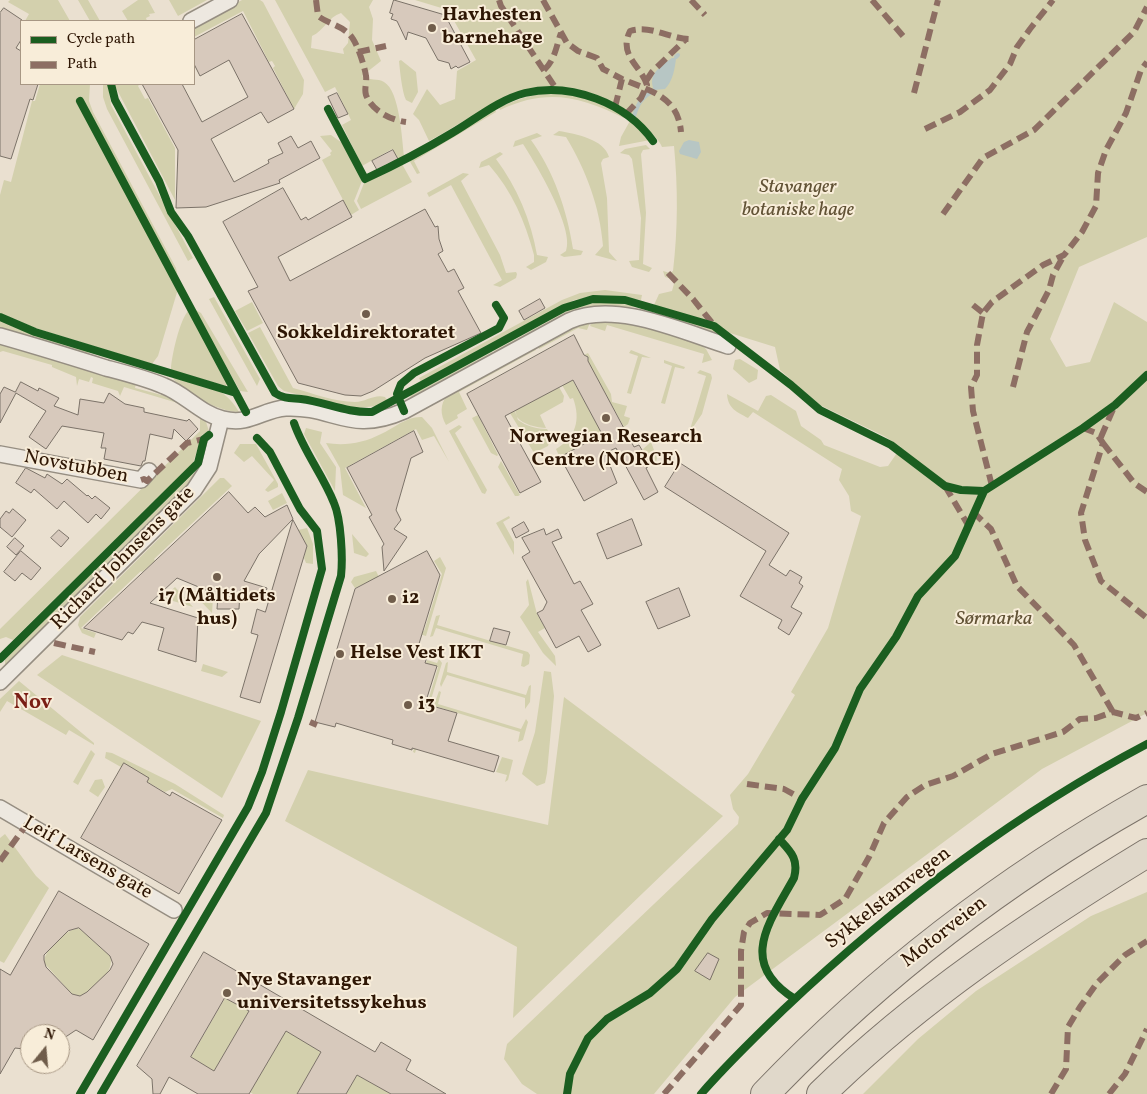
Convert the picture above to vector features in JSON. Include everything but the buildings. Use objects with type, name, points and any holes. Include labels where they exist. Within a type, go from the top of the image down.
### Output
[{"type":"highway","name":"Motorveien","points":[[765,1094],[844,1017],[917,954],[984,902],[1059,850],[1147,799]]},
{"type":"highway","points":[[821,1094],[910,1015],[969,971],[1072,899],[1147,853]]},
{"type":"street","points":[[193,20],[230,0]]},
{"type":"street","points":[[0,336],[164,386],[181,394],[208,414],[221,419],[250,419],[285,408],[310,410],[348,420],[380,419],[404,411],[569,321],[594,313],[625,314],[728,346]]},
{"type":"street","name":"Richard Johnsens gate","points":[[0,682],[194,490],[209,467],[221,419]]},
{"type":"street","name":"Novstubben","points":[[0,454],[141,480],[149,471]]},
{"type":"street","name":"Leif Larsens gate","points":[[0,808],[174,910]]},
{"type":"green space","points":[[10,0],[58,0],[69,20],[26,20],[29,14],[8,2]]},
{"type":"green space","points":[[78,0],[88,0],[99,20],[89,20]]},
{"type":"green space","points":[[138,0],[148,0],[155,13],[149,14],[150,16],[146,18],[147,20],[127,20],[122,11]]},
{"type":"green space","points":[[169,0],[207,0],[178,16]]},
{"type":"green space","points":[[242,0],[260,0],[263,2],[304,80],[303,94],[294,109],[273,68],[275,66],[272,61],[269,62],[243,11],[195,36],[195,25]]},
{"type":"green space","points":[[275,0],[373,0],[369,7],[373,19],[372,40],[381,61],[362,76],[384,82],[394,95],[399,116],[404,156],[398,159],[392,149],[362,166],[342,125],[351,120],[335,87],[325,92]],"holes":[[[341,13],[350,22],[348,43],[343,49],[344,54],[311,48],[312,36],[337,15]]]},
{"type":"green space","points":[[415,0],[1147,0],[1147,237],[1079,267],[1050,339],[1066,367],[1090,362],[1114,302],[1147,322],[1147,713],[1042,769],[735,997],[654,1094],[537,1094],[522,1084],[504,1059],[507,1044],[738,824],[739,817],[733,809],[730,795],[748,774],[795,695],[791,692],[828,628],[861,516],[851,511],[849,496],[839,480],[842,469],[753,412],[748,418],[737,412],[731,407],[727,394],[758,411],[766,396],[771,395],[796,411],[801,426],[821,440],[824,445],[880,467],[888,466],[901,447],[884,436],[820,405],[780,370],[775,347],[730,333],[712,323],[654,305],[659,294],[672,291],[675,280],[665,277],[663,271],[670,273],[673,271],[675,255],[677,208],[674,146],[662,147],[651,132],[625,110],[597,95],[571,88],[546,87],[523,92],[501,101],[429,141],[419,120],[413,114],[427,89],[440,105],[455,99],[457,71],[476,60],[448,10]]},
{"type":"green space","points":[[401,60],[416,72],[418,92],[412,103],[406,100],[403,92],[399,61]]},
{"type":"green space","points":[[40,85],[90,85],[89,101],[93,112],[176,268],[179,282],[82,100],[78,102],[178,289],[158,356],[152,364],[38,329],[0,313],[0,195],[4,180],[11,182],[32,101],[35,101]]},
{"type":"green space","points":[[103,85],[108,85],[111,105],[193,258],[188,261],[107,109],[103,97]]},
{"type":"green space","points":[[115,85],[139,85],[145,99],[148,98],[175,148],[175,200]]},
{"type":"green space","points":[[544,93],[576,95],[598,101],[626,117],[624,118],[593,104],[578,100],[548,97],[517,103],[500,110],[499,107]]},
{"type":"green space","points":[[495,109],[496,112],[414,161],[420,173],[417,174],[409,160]]},
{"type":"green space","points":[[631,119],[650,140],[619,146],[621,137]]},
{"type":"green space","points":[[559,131],[588,138],[601,146],[609,157],[603,159],[601,163],[607,198],[609,252],[617,261],[595,255],[603,246],[599,217],[591,189],[580,162],[566,137],[553,135]]},
{"type":"green space","points":[[537,133],[542,136],[531,140],[553,178],[567,220],[573,249],[583,251],[581,255],[564,257],[560,255],[566,251],[567,241],[560,213],[545,181],[523,144],[513,147],[515,141]]},
{"type":"green space","points":[[331,135],[345,145],[362,181],[354,201],[359,210],[351,215],[322,160],[331,155],[332,151],[320,136]]},
{"type":"green space","points":[[646,145],[650,149],[643,150],[641,154],[646,213],[643,264],[652,268],[649,272],[632,267],[629,261],[639,260],[641,218],[632,159],[629,155],[620,153],[625,149]]},
{"type":"green space","points":[[500,152],[503,154],[496,159],[517,192],[531,229],[537,255],[548,257],[546,262],[531,270],[526,267],[534,262],[534,255],[517,207],[489,165],[479,168],[481,162]]},
{"type":"green space","points":[[402,164],[412,182],[361,209],[357,201],[364,183]]},
{"type":"green space","points":[[463,173],[469,174],[461,181],[500,255],[506,273],[516,272],[517,274],[516,278],[500,287],[493,285],[502,280],[451,185],[429,197],[427,193]]},
{"type":"green space","points":[[605,290],[642,295],[641,300],[601,295],[574,300],[421,382],[419,378],[562,300],[580,293]]},
{"type":"green space","points":[[214,297],[260,379],[257,386],[209,299]]},
{"type":"green space","points":[[252,302],[263,323],[247,331],[235,311]]},
{"type":"green space","points":[[594,303],[615,303],[635,306],[628,308],[591,308],[412,399],[410,396],[492,352],[494,354],[494,351],[569,310]]},
{"type":"green space","points":[[194,309],[201,313],[248,392],[240,391]]},
{"type":"green space","points":[[189,310],[229,382],[226,386],[171,370],[179,329]]},
{"type":"green space","points":[[655,311],[716,330],[724,337],[659,317]]},
{"type":"green space","points":[[0,320],[30,333],[89,351],[87,356],[0,329]]},
{"type":"green space","points":[[591,320],[587,330],[578,328],[539,349],[537,345],[572,326]]},
{"type":"green space","points":[[593,320],[629,322],[698,342],[706,349],[712,360],[702,363],[704,354],[607,325],[605,331],[590,326]]},
{"type":"green space","points":[[260,327],[293,388],[347,402],[359,402],[381,396],[387,400],[384,405],[358,408],[284,391],[278,386],[248,333]]},
{"type":"green space","points":[[0,342],[136,383],[135,388],[177,399],[181,404],[124,387],[120,396],[118,391],[92,383],[93,378],[91,377],[89,382],[79,379],[77,386],[76,377],[52,367],[52,365],[3,351],[0,352]]},
{"type":"green space","points":[[534,347],[536,350],[459,392],[467,409],[457,415],[458,418],[446,425],[442,410],[443,402],[447,395]]},
{"type":"green space","points":[[631,350],[651,358],[642,357],[631,394],[627,393],[638,356],[629,353]]},
{"type":"green space","points":[[588,353],[611,394],[612,402],[627,406],[624,416],[630,418],[628,424],[624,427],[584,355]]},
{"type":"green space","points":[[740,359],[758,370],[757,379],[749,383],[733,369],[735,360]]},
{"type":"green space","points":[[664,360],[685,367],[684,369],[675,367],[665,404],[661,403],[672,366],[664,363]]},
{"type":"green space","points":[[700,370],[711,374],[712,378],[702,414],[689,433],[706,376],[697,373]]},
{"type":"green space","points":[[568,372],[603,435],[560,458],[556,449],[572,433],[577,414],[573,398],[570,399],[562,385]]},
{"type":"green space","points":[[172,376],[218,390],[233,403],[239,412],[222,409],[201,400],[183,389]]},
{"type":"green space","points":[[559,387],[564,396],[563,402],[540,415],[546,428],[522,422],[536,428],[547,429],[551,436],[548,446],[534,453],[510,413],[514,410],[517,416],[514,408],[518,409]]},
{"type":"green space","points":[[200,415],[206,422],[209,431],[202,435],[193,463],[13,640],[6,637],[0,639],[0,629],[200,431]]},
{"type":"green space","points":[[478,415],[497,456],[491,453],[472,418]]},
{"type":"green space","points":[[422,417],[432,428],[449,462],[434,436],[422,440],[416,429],[345,468],[366,508],[343,495],[340,468],[326,443],[347,444],[361,442],[386,432],[406,420]]},
{"type":"green space","points":[[459,425],[462,427],[455,433],[487,490],[485,494],[482,493],[449,431]]},
{"type":"green space","points":[[306,428],[322,432],[320,443],[336,467],[335,491],[304,434]]},
{"type":"green space","points":[[651,442],[657,458],[656,462],[651,464],[643,449]]},
{"type":"green space","points":[[240,444],[256,444],[278,487],[268,492],[265,490],[274,480],[252,456],[244,462],[234,453]]},
{"type":"green space","points":[[501,461],[520,495],[515,496],[498,467]]},
{"type":"green space","points":[[201,466],[203,467],[191,483],[5,667],[5,659]]},
{"type":"green space","points":[[220,478],[224,478],[232,486],[154,559],[155,561],[141,571],[81,628],[96,633],[94,638],[82,633],[78,625],[80,617]]},
{"type":"green space","points":[[282,493],[287,503],[273,510],[268,501]]},
{"type":"green space","points":[[509,516],[510,518],[503,522],[514,542],[514,555],[496,523]]},
{"type":"green space","points":[[307,528],[313,544],[313,564],[306,563],[304,558],[307,546],[298,530]]},
{"type":"green space","points":[[352,534],[369,554],[366,557],[354,553]]},
{"type":"green space","points":[[440,557],[446,568],[426,636],[396,627],[397,623],[424,631],[442,574],[434,561]]},
{"type":"green space","points":[[376,571],[379,577],[355,588],[351,582],[354,577]]},
{"type":"green space","points":[[528,579],[537,614],[545,628],[538,632],[555,656],[556,666],[543,653],[520,617],[529,605],[526,582]]},
{"type":"green space","points":[[175,587],[193,607],[163,598]]},
{"type":"green space","points":[[189,589],[213,598],[212,613],[211,612]]},
{"type":"green space","points":[[440,615],[437,625],[528,652],[530,655],[529,664],[524,667],[521,666],[523,654],[436,628],[433,636],[430,637],[436,616]]},
{"type":"green space","points":[[62,655],[261,721],[222,798],[37,675]]},
{"type":"green space","points":[[439,659],[442,663],[415,753],[413,752],[438,667],[426,663],[427,660],[437,663]]},
{"type":"green space","points":[[448,662],[447,672],[526,695],[531,685],[530,702],[525,709],[525,698],[447,675],[441,687],[440,684],[446,663]]},
{"type":"green space","points":[[203,664],[228,672],[222,677],[201,671]]},
{"type":"green space","points":[[544,671],[551,672],[554,696],[547,773],[545,783],[537,786],[522,774],[535,732]]},
{"type":"green space","points":[[19,681],[94,743],[94,745],[69,730],[66,735],[7,701],[0,712],[0,699]]},
{"type":"green space","points":[[439,691],[441,692],[438,704],[521,729],[526,719],[528,722],[523,740],[518,742],[520,732],[438,707],[433,719],[430,716]]},
{"type":"green space","points":[[564,697],[723,816],[513,1018],[517,947],[285,821],[308,770],[548,825]]},
{"type":"green space","points":[[91,750],[95,754],[78,785],[73,782]]},
{"type":"green space","points":[[106,752],[112,753],[175,784],[224,815],[223,818],[172,789],[165,792],[105,758]]},
{"type":"green space","points":[[502,757],[513,760],[508,780],[505,782],[507,775],[496,772]]},
{"type":"green space","points":[[102,779],[105,787],[98,797],[89,791],[95,780]]},
{"type":"green space","points":[[5,834],[36,876],[49,888],[4,963],[0,961],[0,838]]},
{"type":"green space","points":[[1147,892],[1147,1094],[863,1094],[918,1039],[976,991],[1091,916]]},
{"type":"green space","points":[[79,928],[110,956],[111,962],[107,974],[91,989],[80,996],[72,994],[44,963],[51,946],[56,941],[68,932]]},
{"type":"green space","points":[[225,998],[249,1011],[214,1071],[191,1057]]},
{"type":"green space","points":[[286,1031],[321,1052],[297,1094],[253,1094],[250,1092]]},
{"type":"green space","points":[[357,1075],[391,1094],[346,1094]]},
{"type":"shaded area","points":[[672,58],[676,58],[670,82],[665,89],[654,90],[652,79],[656,71]]},
{"type":"shaded area","points":[[689,140],[699,142],[701,152],[697,159],[680,154],[679,151],[684,142]]},
{"type":"waterway","points":[[634,116],[641,100],[654,90]]},
{"type":"marked path","points":[[316,0],[318,16],[342,28],[355,42],[365,72],[365,93],[369,101],[383,114],[406,122]]},
{"type":"marked path","points":[[499,0],[501,6],[557,90]]},
{"type":"marked path","points":[[543,0],[567,43],[578,51],[597,58],[603,69],[622,79]]},
{"type":"marked path","points":[[691,0],[705,15]]},
{"type":"marked path","points":[[872,0],[903,36]]},
{"type":"marked path","points":[[914,93],[938,0]]},
{"type":"marked path","points":[[925,129],[960,112],[990,90],[1010,64],[1017,47],[1053,0]]},
{"type":"marked path","points":[[943,214],[983,158],[1034,130],[1134,32],[1147,7]]},
{"type":"marked path","points":[[626,114],[641,98],[647,85],[629,54],[627,39],[630,31],[638,29],[654,31],[678,38],[694,39]]},
{"type":"marked path","points":[[544,70],[553,58],[561,33]]},
{"type":"marked path","points":[[646,81],[652,72],[685,40]]},
{"type":"marked path","points":[[358,52],[386,46]]},
{"type":"marked path","points":[[992,486],[973,411],[971,387],[977,375],[977,345],[983,313],[992,302],[1043,265],[1064,255],[1082,232],[1096,206],[1098,173],[1106,150],[1126,113],[1141,70],[1147,62]]},
{"type":"marked path","points":[[615,107],[622,79],[661,96],[674,110],[679,120],[681,132]]},
{"type":"marked path","points":[[1013,387],[1027,332],[1049,290],[1053,275],[1064,255]]},
{"type":"marked path","points":[[668,273],[693,299],[713,324]]},
{"type":"marked path","points":[[973,305],[983,313]]},
{"type":"marked path","points":[[1101,437],[1114,407]]},
{"type":"marked path","points":[[1083,428],[1096,433],[1103,443],[1081,513],[1085,540],[1101,581],[1147,618]]},
{"type":"marked path","points":[[141,480],[147,481],[187,443],[204,439]]},
{"type":"marked path","points":[[1103,443],[1134,483],[1147,492]]},
{"type":"marked path","points":[[945,486],[968,525]]},
{"type":"marked path","points":[[973,512],[991,529],[1017,586],[1074,645],[1113,712]]},
{"type":"marked path","points":[[54,643],[95,652]]},
{"type":"marked path","points":[[664,1094],[741,1005],[741,951],[744,932],[750,923],[767,913],[820,915],[845,899],[869,857],[884,823],[907,797],[925,785],[953,776],[992,754],[1063,732],[1080,719],[1096,718],[1113,712],[1136,718],[1147,713]]},
{"type":"marked path","points":[[310,722],[317,725]]},
{"type":"marked path","points":[[747,784],[784,789],[802,799]]},
{"type":"marked path","points":[[0,861],[27,824]]},
{"type":"marked path","points":[[1051,1094],[1066,1069],[1068,1027],[1080,1007],[1097,983],[1125,955],[1147,941]]},
{"type":"marked path","points":[[1109,1094],[1125,1074],[1147,1029]]},
{"type":"cycle path","points":[[111,85],[115,100],[159,181],[171,212],[188,236],[275,393],[278,395],[310,400],[354,411],[372,412],[564,308],[593,299],[625,300],[714,326],[791,385],[820,410],[891,445],[945,486],[961,490],[984,491]]},
{"type":"cycle path","points":[[328,109],[365,179],[431,145],[506,100],[525,93],[543,90],[579,93],[613,106],[642,128],[653,141]]},
{"type":"cycle path","points":[[80,101],[246,412]]},
{"type":"cycle path","points":[[404,411],[397,394],[401,384],[414,373],[499,328],[504,318],[496,305]]},
{"type":"cycle path","points":[[0,317],[35,332],[236,393]]},
{"type":"cycle path","points":[[567,1094],[570,1074],[588,1038],[607,1019],[650,993],[677,969],[712,919],[787,830],[802,799],[835,748],[860,689],[896,637],[918,596],[955,556],[984,491],[1083,428],[1115,405],[1147,375]]},
{"type":"cycle path","points":[[101,1094],[266,813],[298,718],[341,576],[341,539],[336,510],[330,493],[303,444],[294,423]]},
{"type":"cycle path","points":[[0,659],[198,463],[204,439],[209,435]]},
{"type":"cycle path","points":[[80,1094],[248,807],[262,772],[281,712],[322,569],[317,531],[300,509],[270,452],[257,438]]},
{"type":"cycle path","name":"Sykkelstamvegen","points":[[701,1094],[783,1010],[824,972],[911,899],[1002,832],[1049,801],[1147,744]]},
{"type":"cycle path","points":[[779,839],[793,856],[795,871],[794,878],[768,927],[763,942],[763,957],[767,971],[777,985],[795,999]]},
{"type":"place","name":"Havhesten barnehage","points":[[432,28]]},
{"type":"place","name":"Sokkeldirektoratet","points":[[366,314]]},
{"type":"place","name":"Norwegian Research Centre (NORCE)","points":[[606,418]]},
{"type":"place","name":"i7 (Måltidets hus)","points":[[217,577]]},
{"type":"place","name":"i2","points":[[392,599]]},
{"type":"place","name":"Helse Vest IKT","points":[[340,654]]},
{"type":"place","name":"i3","points":[[408,705]]},
{"type":"place","name":"Nye Stavanger universitetssykehus","points":[[227,993]]},
{"type":"district","name":"Nov","points":[[33,704]]},
{"type":"park label","name":"Stavanger botaniske hage","points":[[798,200]]},
{"type":"park label","name":"Sørmarka","points":[[994,620]]}]
